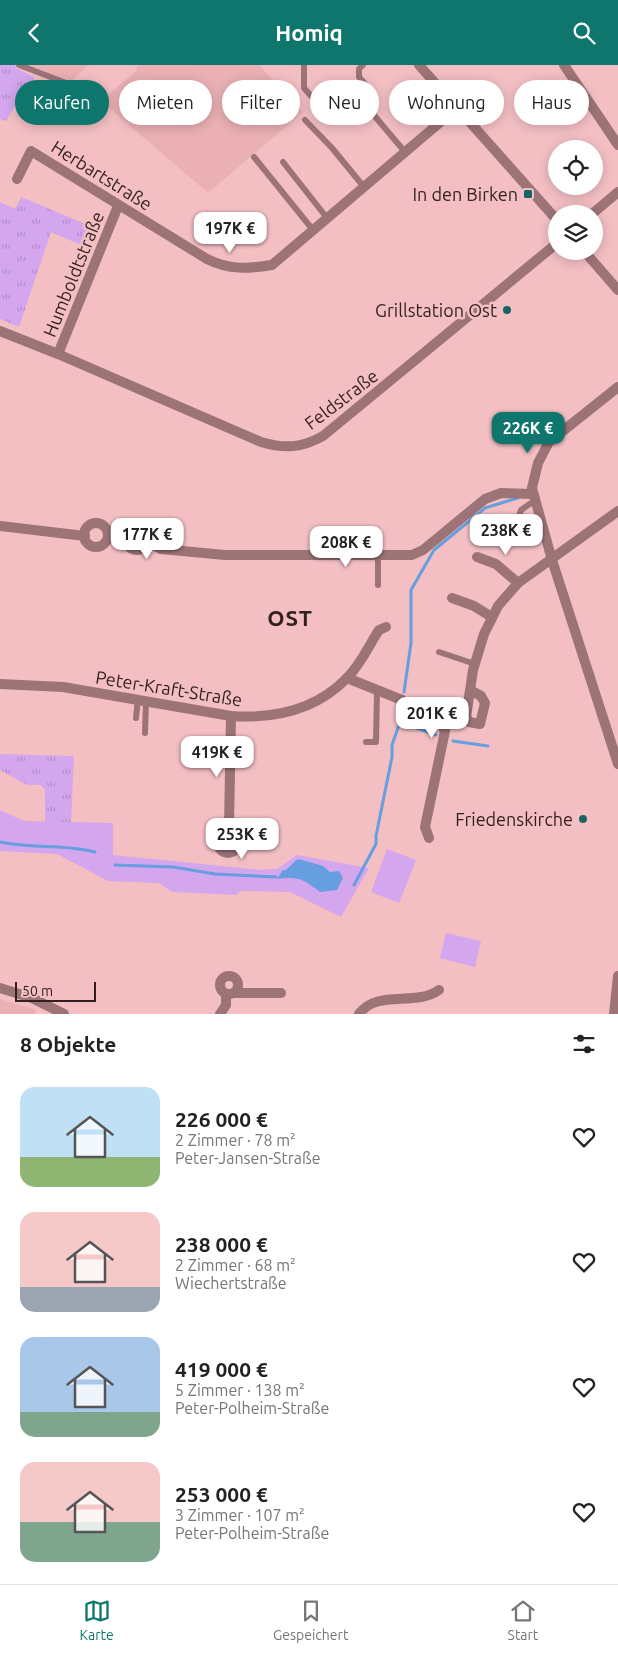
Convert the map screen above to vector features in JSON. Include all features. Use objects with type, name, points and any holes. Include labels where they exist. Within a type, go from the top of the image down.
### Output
[{"type":"street","points":[[420,65],[433,80]]},
{"type":"street","points":[[564,65],[618,145]]},
{"type":"street","name":"Herbartstraße","points":[[17,179],[31,151],[207,259],[218,264],[243,269],[272,265],[437,125]]},
{"type":"street","points":[[472,125],[548,210]]},
{"type":"street","points":[[603,205],[618,192]]},
{"type":"street","name":"Humboldtstraße","points":[[58,354],[118,206]]},
{"type":"street","name":"Feldstraße","points":[[0,331],[58,354],[261,442],[279,448],[294,447],[311,443],[323,437],[548,251]]},
{"type":"street","points":[[592,260],[618,290]]},
{"type":"street","points":[[618,387],[549,442],[534,473],[533,497],[618,764]]},
{"type":"street","points":[[148,542],[161,549],[225,555],[412,555],[418,553],[485,499],[501,493],[533,497]]},
{"type":"street","points":[[470,690],[475,665],[490,617],[518,583],[618,511]]},
{"type":"street","points":[[116,539],[97,523],[87,528],[85,536],[87,543],[94,547],[116,539],[137,526],[147,533],[148,542],[143,548],[135,550],[116,539]]},
{"type":"street","points":[[0,526],[85,536]]},
{"type":"street","points":[[477,557],[496,564],[518,583]]},
{"type":"street","points":[[452,598],[474,607],[490,617]]},
{"type":"street","name":"Peter-Kraft-Straße","points":[[0,684],[63,687],[231,716],[256,718],[280,715],[309,705],[347,678],[379,630],[386,627]]},
{"type":"street","points":[[347,678],[402,700],[417,713],[442,725],[445,731],[425,827],[429,838]]},
{"type":"street","points":[[231,716],[229,827],[232,834]]},
{"type":"street","points":[[614,1014],[618,976]]},
{"type":"street","points":[[0,988],[38,1000],[64,1014]]},
{"type":"street","points":[[359,1014],[368,1004],[381,1001],[410,1000],[432,995],[439,990]]},
{"type":"street","points":[[220,1014],[226,1005],[230,993],[281,993]]},
{"type":"lane","points":[[19,65],[58,80]]},
{"type":"lane","points":[[304,65],[304,88],[310,95]]},
{"type":"lane","points":[[362,80],[358,75],[359,69],[363,65]]},
{"type":"lane","points":[[304,120],[332,148],[364,187]]},
{"type":"lane","points":[[379,121],[405,152]]},
{"type":"lane","points":[[254,157],[313,230]]},
{"type":"lane","points":[[283,162],[327,219]]},
{"type":"lane","points":[[514,530],[521,510],[533,497]]},
{"type":"lane","points":[[378,555],[378,585]]},
{"type":"lane","points":[[438,653],[475,665]]},
{"type":"lane","points":[[366,742],[376,742],[377,691]]},
{"type":"lane","points":[[136,718],[142,700]]},
{"type":"lane","points":[[142,700],[145,733]]},
{"type":"shaded area","points":[[29,65],[89,65],[72,80]]},
{"type":"shaded area","points":[[138,65],[259,65],[273,80],[222,80],[222,125],[288,125],[208,193],[129,125],[212,125],[212,80],[126,80],[136,71]]},
{"type":"shaded area","points":[[119,86],[119,116],[109,108],[109,94]]},
{"type":"shaded area","points":[[0,999],[36,1010],[35,1014],[0,1014]]},
{"type":"green space","points":[[0,65],[15,65],[16,68],[34,77],[33,80],[15,80],[15,106],[6,121],[0,119]]},
{"type":"green space","points":[[21,197],[95,228],[88,248],[51,232],[19,327],[0,319],[0,202],[15,209]]},
{"type":"green space","points":[[0,754],[74,756],[71,823],[45,822],[45,790],[41,785],[27,785],[0,770]]},
{"type":"green space","points":[[0,810],[24,821],[113,823],[113,855],[260,870],[277,869],[297,855],[369,868],[341,917],[290,892],[240,891],[237,895],[172,892],[159,883],[108,881],[57,854],[0,851]]},
{"type":"green space","points":[[387,849],[416,860],[399,903],[371,892]]},
{"type":"green space","points":[[446,933],[481,941],[475,967],[440,958]]},
{"type":"water","points":[[299,859],[323,866],[330,872],[339,871],[343,878],[337,890],[320,892],[300,879],[277,879],[283,870],[286,870]]},
{"type":"waterway","points":[[404,692],[411,643],[411,590],[434,550],[485,508],[518,498]]},
{"type":"waterway","points":[[400,722],[401,711]]},
{"type":"waterway","points":[[354,885],[376,844],[392,757],[392,745],[400,722],[436,735]]},
{"type":"waterway","points":[[453,741],[488,746]]},
{"type":"waterway","points":[[0,842],[95,852]]},
{"type":"waterway","points":[[115,865],[173,867],[215,874],[276,877]]},
{"type":"place","name":"In den Birken","points":[[528,194]]},
{"type":"place","name":"Grillstation Ost","points":[[507,310]]},
{"type":"place","name":"Friedenskirche","points":[[583,819]]},
{"type":"district","name":"OST","points":[[290,617]]}]
